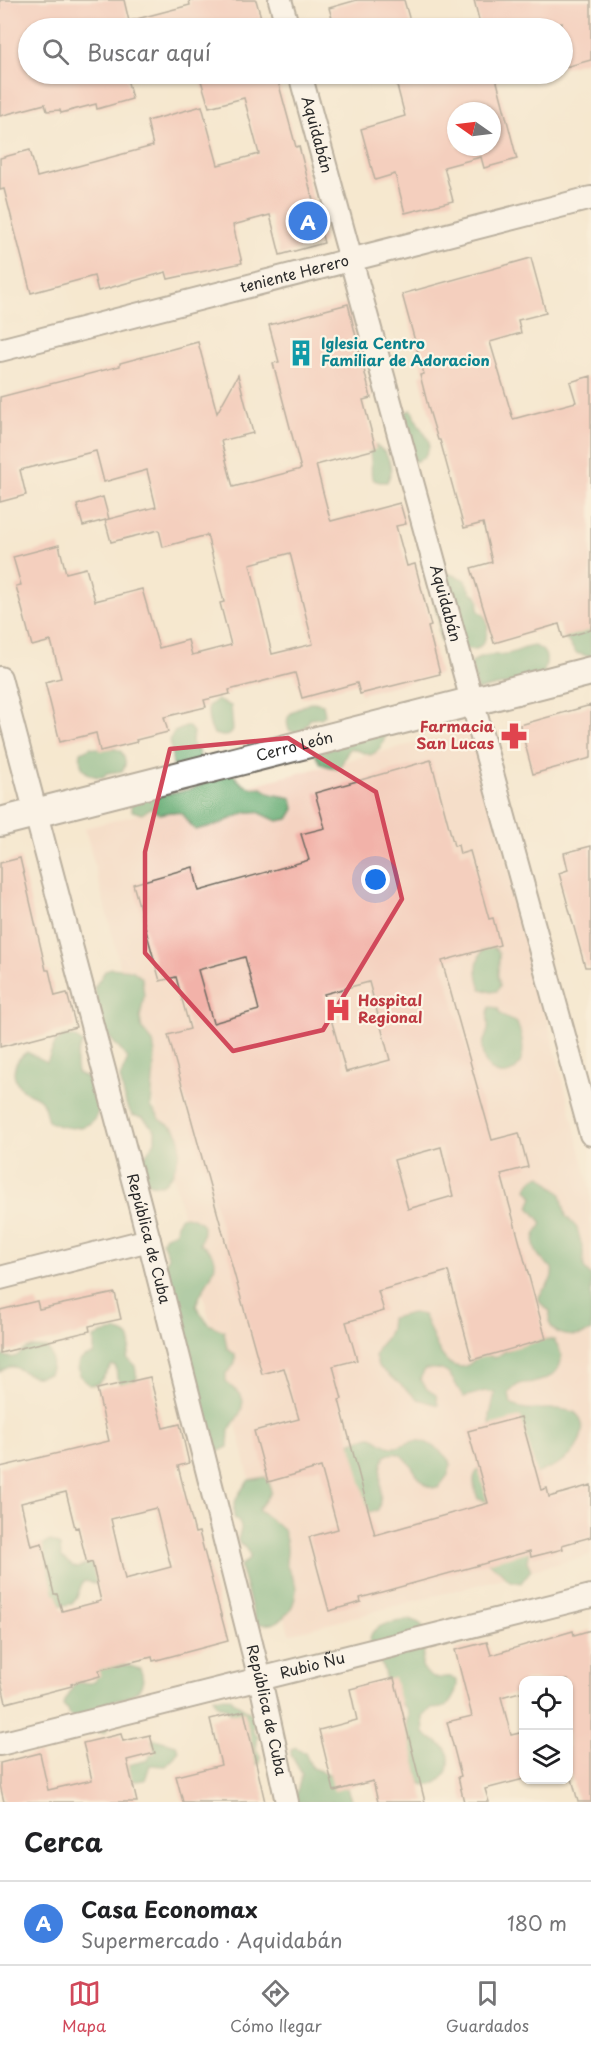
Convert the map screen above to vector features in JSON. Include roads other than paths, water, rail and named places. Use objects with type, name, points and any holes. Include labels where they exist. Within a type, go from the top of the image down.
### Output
[{"type":"street","points":[[280,0],[285,18]]},
{"type":"street","name":"Aquidabán","points":[[303,84],[591,1131]]},
{"type":"street","name":"teniente Herero","points":[[0,350],[591,198]]},
{"type":"street","name":"Cerro León","points":[[0,822],[591,670]]},
{"type":"street","name":"República de Cuba","points":[[0,678],[149,1240],[260,1679],[287,1802]]},
{"type":"street","points":[[0,1278],[149,1240]]},
{"type":"street","name":"Rubio Ñu","points":[[0,1744],[591,1596]]},
{"type":"place","name":"Casa Economax","points":[[308,221]]},
{"type":"place","name":"Iglesia Centro Familiar de Adoracion","points":[[301,353]]},
{"type":"place","name":"Farmacia San Lucas","points":[[514,736]]},
{"type":"place","name":"Hospital Regional","points":[[338,1010]]}]
